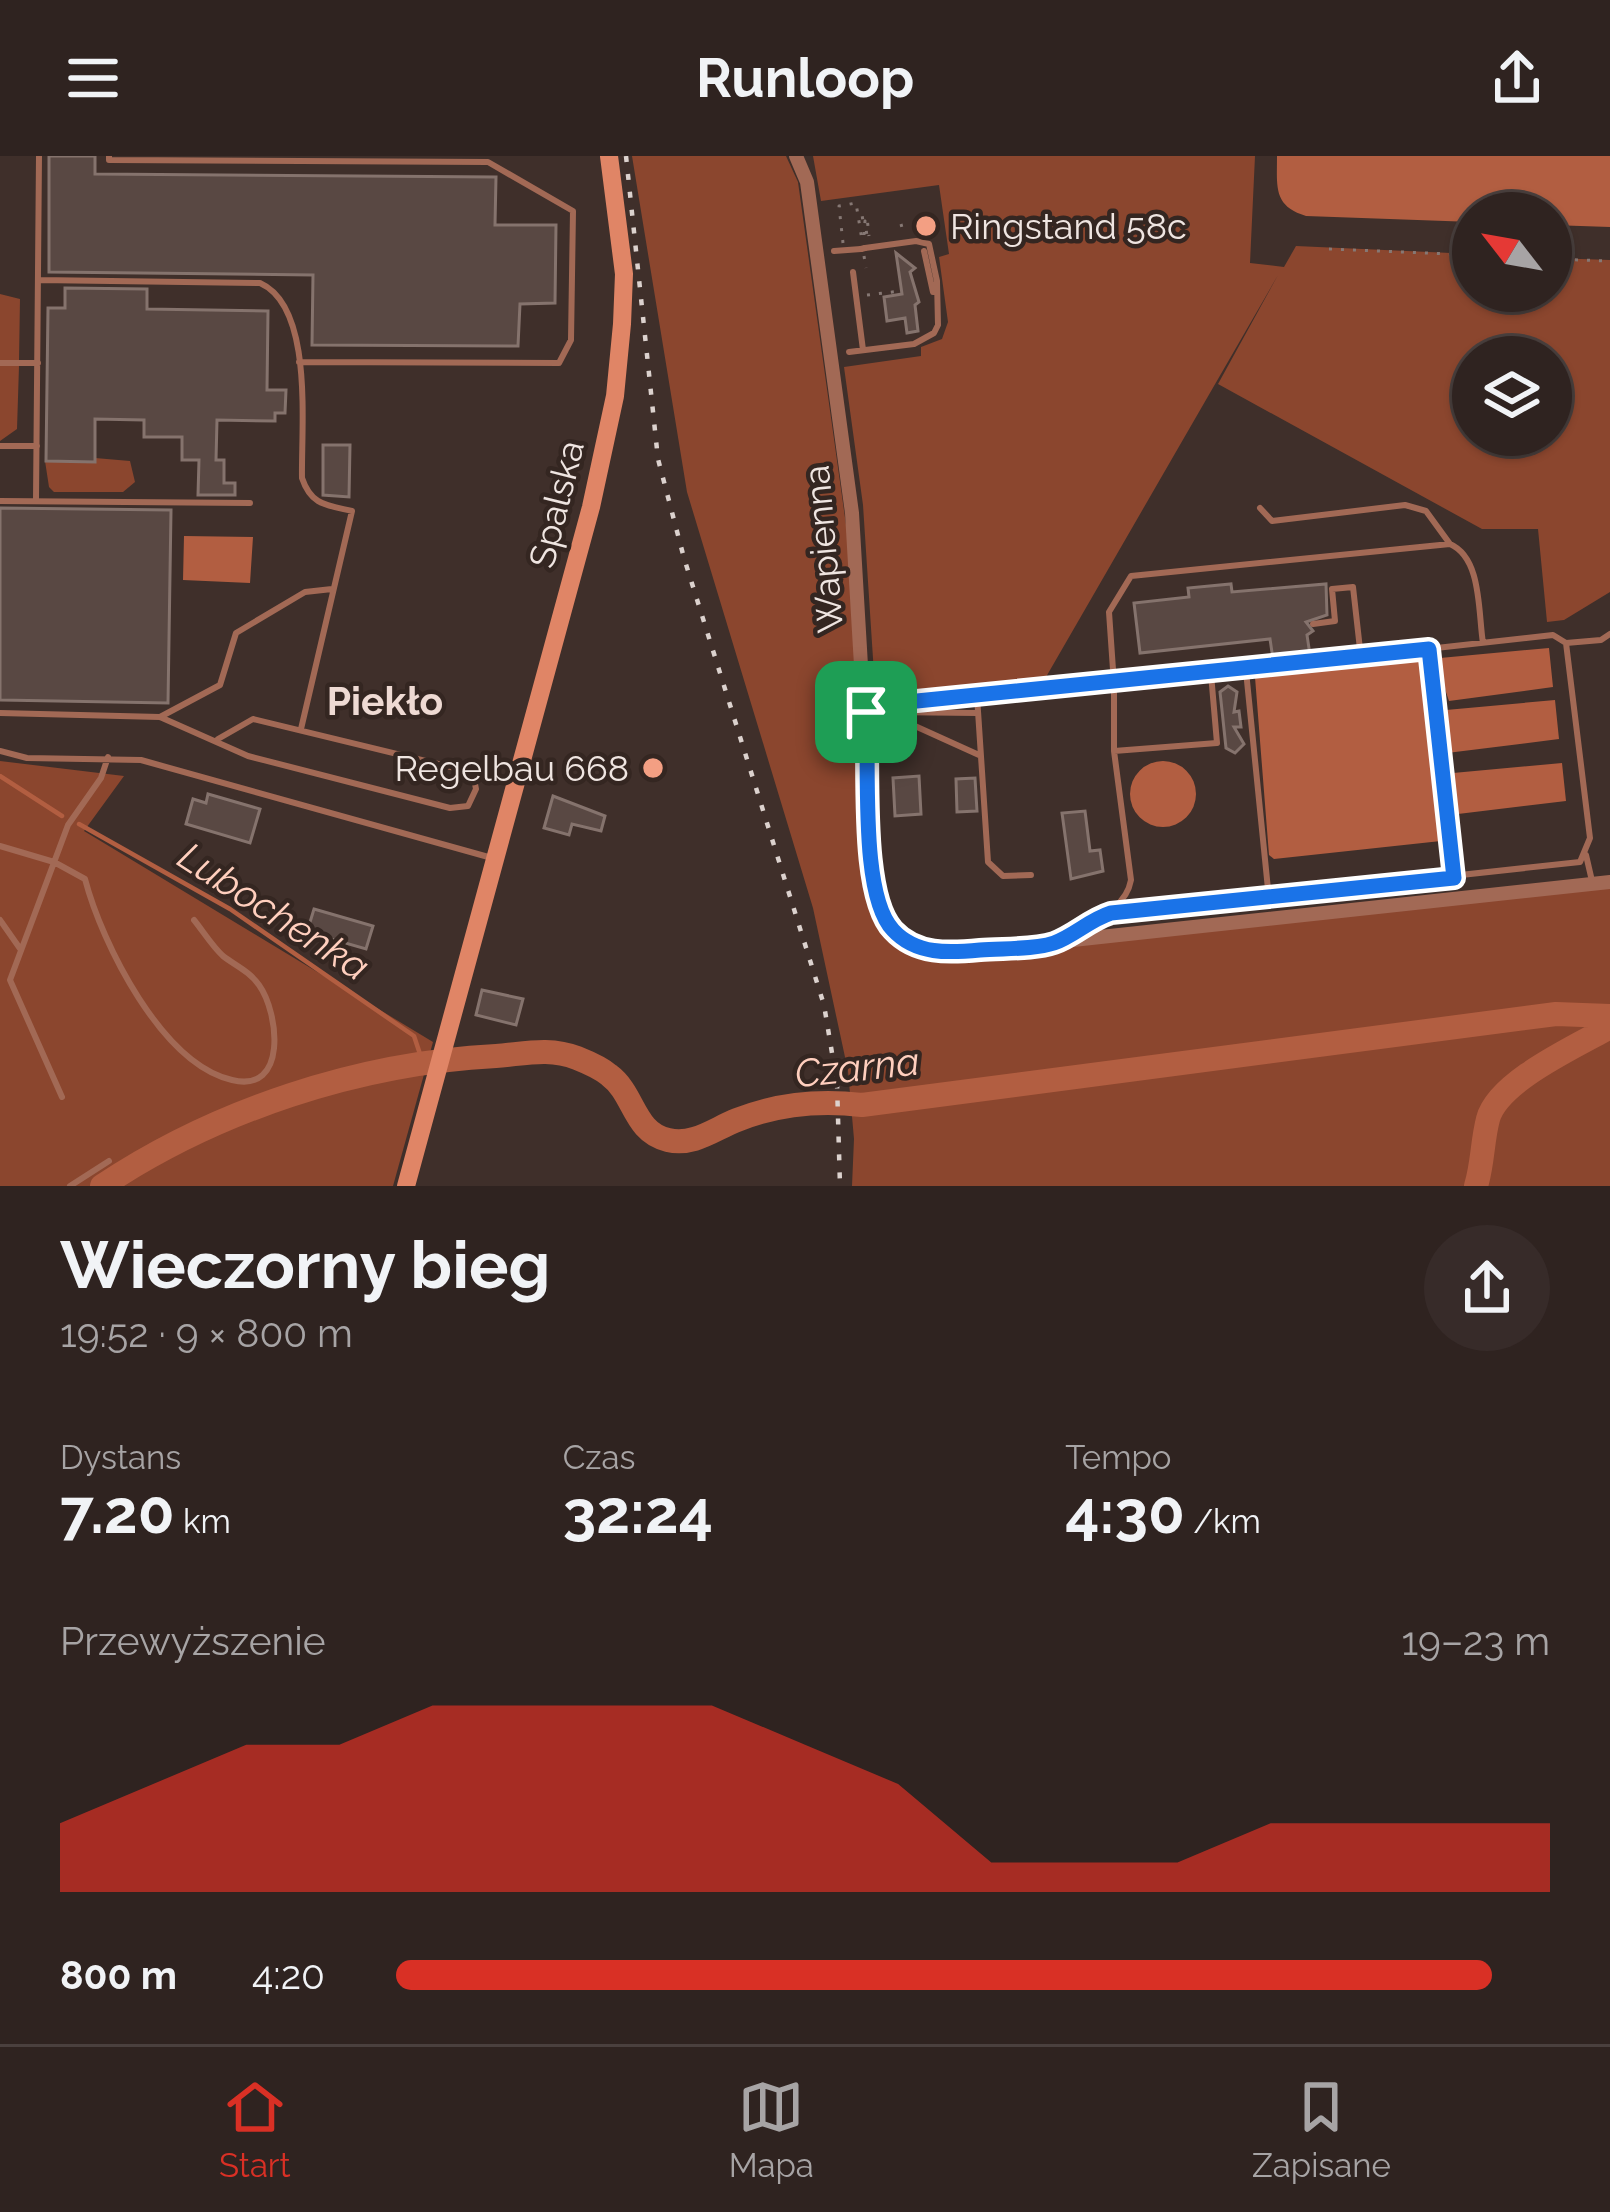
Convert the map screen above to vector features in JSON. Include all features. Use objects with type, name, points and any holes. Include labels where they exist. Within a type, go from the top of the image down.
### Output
[{"type":"street","name":"Spalska","points":[[406,1186],[591,507],[615,396],[623,274],[609,156]]},
{"type":"street","name":"Wapienna","points":[[796,156],[807,182],[839,404],[852,513],[875,884],[890,928],[912,944],[935,952],[1610,882]]},
{"type":"lane","points":[[36,501],[39,156]]},
{"type":"lane","points":[[109,156],[109,160],[488,162],[573,211],[571,340],[559,363],[298,362]]},
{"type":"lane","points":[[839,251],[916,241],[929,244],[937,280],[935,295]]},
{"type":"lane","points":[[849,352],[914,344],[934,333],[938,325],[935,295],[924,251]]},
{"type":"lane","points":[[853,272],[863,350]]},
{"type":"lane","points":[[39,280],[260,283],[285,301],[293,320],[298,362],[302,478],[309,496],[318,503],[352,511],[302,729]]},
{"type":"lane","points":[[0,363],[38,363]]},
{"type":"lane","points":[[0,446],[37,446]]},
{"type":"lane","points":[[0,501],[250,503]]},
{"type":"lane","points":[[1260,508],[1272,521],[1405,505],[1426,511],[1450,544],[1468,556],[1483,643]]},
{"type":"lane","points":[[1111,913],[1129,894],[1131,880],[1114,751],[1109,612],[1130,576],[1450,544]]},
{"type":"lane","points":[[1313,624],[1335,621],[1332,589],[1353,587],[1361,658]]},
{"type":"lane","points":[[0,713],[160,717],[220,685],[236,634],[305,592],[332,589]]},
{"type":"lane","points":[[884,712],[907,702],[1553,635],[1566,643],[1601,640],[1610,634]]},
{"type":"lane","points":[[1566,643],[1592,883]]},
{"type":"lane","points":[[1429,649],[1454,878]]},
{"type":"lane","points":[[1246,670],[1268,898]]},
{"type":"lane","points":[[1114,751],[1217,743],[1211,674]]},
{"type":"lane","points":[[976,696],[988,862],[1003,876],[1031,875]]},
{"type":"lane","points":[[866,712],[978,712]]},
{"type":"lane","points":[[884,712],[980,756]]},
{"type":"lane","points":[[160,717],[248,756],[450,808],[468,806],[473,797],[474,779],[459,769],[302,729],[253,718],[218,739]]},
{"type":"lane","points":[[0,752],[27,758],[108,758],[172,768],[496,860]]},
{"type":"lane","points":[[62,1097],[10,980],[68,825],[101,778],[108,758]]},
{"type":"lane","points":[[0,846],[54,862],[85,879],[101,934],[174,1048],[236,1082],[255,1080],[270,1068],[275,1054],[274,1024],[262,988],[222,955],[194,920]]},
{"type":"lane","points":[[1054,943],[1088,920],[1111,913],[1572,865],[1586,855]]},
{"type":"lane","points":[[0,920],[21,950]]},
{"type":"lane","points":[[70,1186],[109,1160]]},
{"type":"path","points":[[839,251],[838,206],[856,203],[860,227]]},
{"type":"path","points":[[858,218],[876,215]]},
{"type":"path","points":[[862,246],[865,220],[870,239],[867,217]]},
{"type":"path","points":[[901,224],[904,235]]},
{"type":"path","points":[[1328,249],[1452,254]]},
{"type":"path","points":[[1572,260],[1610,261]]},
{"type":"path","points":[[856,297],[901,291]]},
{"type":"shaded area","points":[[632,156],[786,156],[798,182],[848,539],[868,901],[887,938],[907,952],[948,959],[1610,888],[1610,1186],[852,1186],[854,1139],[848,1071],[813,908],[687,492]]},
{"type":"shaded area","points":[[813,156],[1255,156],[1250,263],[1284,267],[1296,246],[1452,253],[1452,312],[1572,312],[1572,259],[1610,260],[1610,592],[1564,620],[1547,622],[1538,529],[1482,529],[1218,384],[1278,275],[1046,677],[881,695],[875,689],[863,505],[844,367],[921,356],[921,347],[942,339],[948,322],[939,257],[949,254],[939,185],[821,201]]},
{"type":"shaded area","points":[[1277,156],[1610,156],[1610,227],[1572,226],[1572,192],[1452,192],[1452,221],[1306,216],[1282,201]]},
{"type":"shaded area","points":[[0,294],[20,299],[19,361],[0,361]]},
{"type":"shaded area","points":[[0,366],[19,366],[17,429],[0,441]]},
{"type":"shaded area","points":[[45,461],[130,461],[135,482],[123,492],[54,492],[49,487]]},
{"type":"shaded area","points":[[184,536],[253,537],[250,583],[183,580]]},
{"type":"shaded area","points":[[1549,648],[1553,687],[1449,701],[1443,683],[1437,683],[1442,676],[1440,658]]},
{"type":"shaded area","points":[[1420,659],[1428,665],[1445,835],[1441,841],[1274,859],[1269,855],[1255,677]]},
{"type":"shaded area","points":[[1555,700],[1559,739],[1447,753],[1446,710]]},
{"type":"shaded area","points":[[0,761],[124,776],[84,831],[433,1042],[393,1186],[0,1186]]},
{"type":"shaded area","points":[[1163,761],[1186,771],[1196,794],[1186,817],[1163,827],[1140,817],[1130,794],[1140,771]]},
{"type":"shaded area","points":[[1562,763],[1566,801],[1458,814],[1456,797],[1450,797],[1455,790],[1453,773]]},
{"type":"building","points":[[49,156],[95,156],[95,174],[496,177],[495,225],[556,225],[555,303],[520,304],[518,346],[312,345],[313,275],[49,272]]},
{"type":"building","points":[[896,253],[915,268],[910,272],[919,302],[915,305],[918,331],[907,333],[905,318],[887,321],[884,297],[902,294]]},
{"type":"building","points":[[65,288],[147,289],[147,309],[268,311],[267,390],[286,390],[285,413],[275,413],[275,421],[217,420],[216,460],[224,460],[224,483],[235,483],[235,495],[198,495],[199,460],[182,460],[182,437],[144,437],[144,420],[95,419],[95,462],[46,461],[48,308],[65,308]]},
{"type":"building","points":[[323,445],[350,445],[349,497],[323,495]]},
{"type":"building","points":[[0,508],[171,510],[168,703],[0,700]]},
{"type":"building","points":[[1231,584],[1232,592],[1326,584],[1327,615],[1306,622],[1313,631],[1307,635],[1310,655],[1273,659],[1270,639],[1140,653],[1134,603],[1189,597],[1188,588]]},
{"type":"building","points":[[1228,686],[1237,692],[1234,712],[1239,711],[1241,727],[1234,727],[1244,744],[1235,753],[1226,748],[1220,692]]},
{"type":"building","points":[[919,776],[921,814],[895,816],[893,778]]},
{"type":"building","points":[[975,778],[977,811],[957,812],[956,779]]},
{"type":"building","points":[[208,794],[260,809],[250,843],[186,824],[193,799],[206,803]]},
{"type":"building","points":[[553,796],[605,816],[601,831],[572,824],[569,835],[544,828]]},
{"type":"building","points":[[1085,811],[1090,851],[1100,850],[1103,871],[1071,879],[1062,813]]},
{"type":"building","points":[[314,909],[373,926],[366,949],[307,932]]},
{"type":"building","points":[[482,990],[523,999],[516,1025],[476,1015]]},
{"type":"waterway","name":"Lubochenka","points":[[0,776],[62,816]]},
{"type":"waterway","name":"Lubochenka","points":[[79,824],[230,909],[414,1036],[422,1060]]},
{"type":"waterway","name":"Czarna","points":[[102,1186],[241,1113],[341,1080],[444,1060],[536,1052],[577,1058],[618,1083],[656,1136],[677,1141],[695,1139],[767,1110],[798,1105],[862,1105],[1556,1014],[1610,1016]]},
{"type":"waterway","points":[[1476,1186],[1488,1119],[1495,1105],[1522,1078],[1610,1027]]},
{"type":"railway","points":[[626,156],[658,459],[684,558],[824,1005],[837,1083],[840,1186]]},
{"type":"place","name":"Ringstand 58c","points":[[926,226]]},
{"type":"place","name":"Regelbau 668","points":[[653,768]]},
{"type":"district","name":"Piekło","points":[[385,701]]},
{"type":"route","points":[[1429,649],[1454,878],[1111,913],[1088,920],[1054,943],[952,953],[924,949],[890,928],[878,900],[866,712],[884,712],[907,702],[1429,649]]}]
